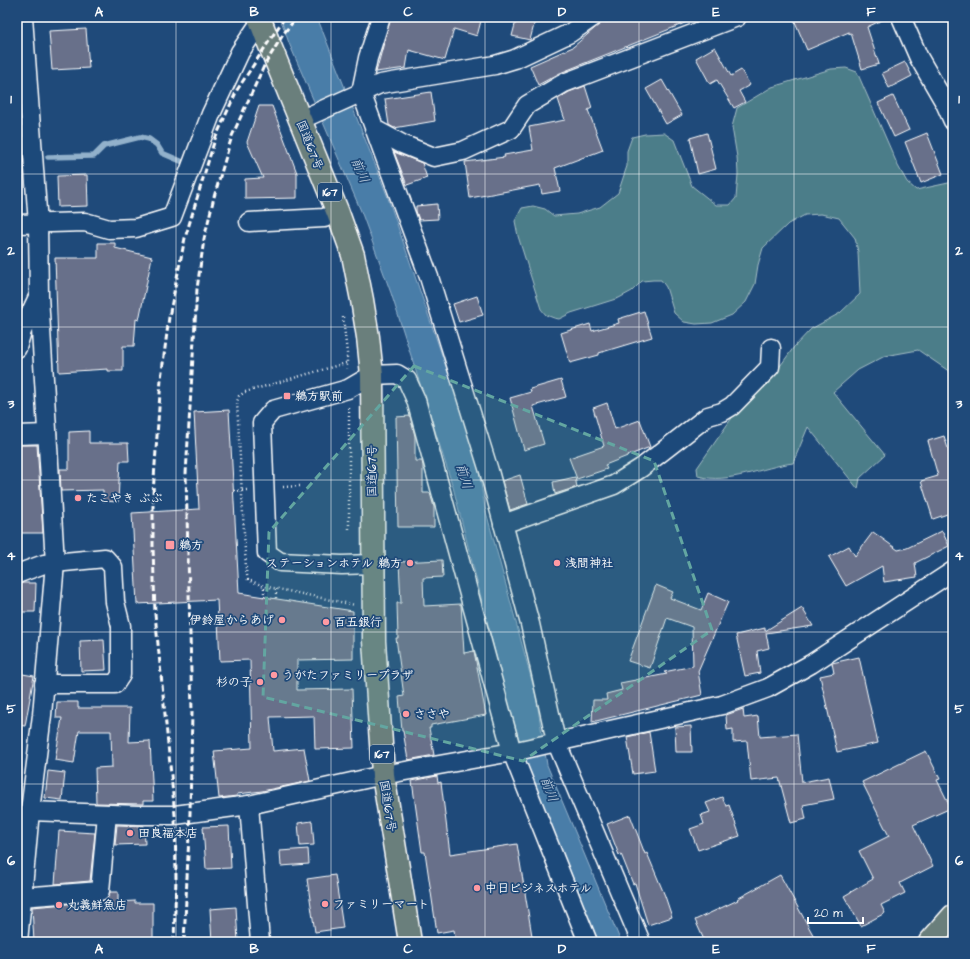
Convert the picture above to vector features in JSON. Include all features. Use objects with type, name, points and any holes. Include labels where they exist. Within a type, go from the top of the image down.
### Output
[{"type":"highway","name":"国道167号","points":[[260,19],[308,116],[338,213],[353,255],[368,338],[372,374],[374,641],[383,775],[410,942]]},
{"type":"highway","points":[[930,942],[953,916]]},
{"type":"street","points":[[18,942],[20,888],[42,715],[55,563],[39,296],[38,224],[20,53],[23,17]]},
{"type":"street","points":[[381,17],[357,94],[376,130],[429,277],[489,472],[530,624],[556,742],[641,942]]},
{"type":"street","points":[[308,116],[380,84],[495,65],[515,59],[570,33],[593,17]]},
{"type":"street","points":[[376,130],[402,144],[434,156],[463,151],[511,129],[527,105],[564,83],[737,17]]},
{"type":"street","points":[[901,17],[919,58],[945,103],[953,121]]},
{"type":"street","points":[[136,228],[172,217],[211,114],[240,52],[260,19]]},
{"type":"street","points":[[249,222],[324,218],[338,213]]},
{"type":"street","points":[[17,224],[85,222],[109,228],[154,229]]},
{"type":"street","points":[[17,348],[22,331],[39,296]]},
{"type":"street","points":[[503,524],[614,485],[636,471],[708,416],[722,412],[732,406],[770,367],[771,348]]},
{"type":"street","points":[[373,564],[342,565],[280,562],[267,553],[262,423],[273,410],[348,389],[372,374],[397,374],[407,380],[416,400],[512,752],[588,942]]},
{"type":"street","points":[[17,435],[47,434]]},
{"type":"street","points":[[17,574],[44,564],[105,558],[113,567],[116,602],[121,626],[121,675],[115,684],[44,684]]},
{"type":"street","points":[[30,811],[175,815],[248,805],[383,775],[512,752],[722,705],[768,688],[811,664],[953,571]]},
{"type":"street","points":[[248,805],[260,942]]},
{"type":"street","points":[[20,888],[100,890],[107,814]]},
{"type":"path","points":[[349,404],[350,535]]},
{"type":"path","points":[[281,487],[300,486]]},
{"type":"path","points":[[234,491],[252,490]]},
{"type":"path","points":[[264,586],[264,597]]},
{"type":"path","points":[[276,588],[276,599]]},
{"type":"highlighted area","points":[[414,366],[654,461],[712,630],[523,761],[263,697],[269,532]]},
{"type":"green space","points":[[846,68],[857,72],[898,166],[907,182],[916,190],[953,182],[953,374],[918,350],[885,356],[858,370],[833,392],[885,455],[860,478],[858,489],[808,427],[793,463],[733,477],[709,478],[698,476],[697,468],[743,402],[778,369],[794,347],[811,329],[840,313],[860,294],[858,252],[855,238],[839,218],[821,214],[805,215],[788,224],[763,248],[755,284],[746,302],[732,315],[712,323],[696,324],[684,322],[674,313],[666,287],[661,280],[642,281],[632,291],[619,298],[571,313],[559,319],[546,315],[541,309],[518,236],[515,221],[522,208],[533,206],[545,209],[554,216],[577,214],[600,207],[618,193],[627,166],[627,151],[632,137],[645,134],[664,133],[674,140],[692,186],[716,205],[730,205],[736,198],[738,174],[732,127],[737,108],[772,87],[831,69]]},
{"type":"water","name":"前川","points":[[280,17],[317,17],[387,195],[476,454],[485,508],[536,696],[547,765],[621,942],[597,942],[532,784],[505,692],[453,487],[391,293],[361,211],[289,43]]},
{"type":"building","points":[[391,17],[482,17],[477,36],[454,29],[445,60],[409,50],[406,68],[376,72]]},
{"type":"building","points":[[517,17],[536,17],[530,40],[512,36]]},
{"type":"building","points":[[624,17],[700,17],[560,73],[538,85],[530,66],[573,47],[602,22],[626,21]]},
{"type":"building","points":[[793,17],[889,17],[867,27],[879,64],[862,69],[851,33],[849,34],[849,32],[807,50]]},
{"type":"building","points":[[86,29],[89,68],[52,70],[49,31]]},
{"type":"building","points":[[715,47],[731,76],[741,70],[750,85],[739,91],[745,102],[734,108],[717,80],[710,84],[696,58]]},
{"type":"building","points":[[905,62],[912,76],[889,88],[882,73]]},
{"type":"building","points":[[662,80],[682,115],[666,124],[646,89]]},
{"type":"building","points":[[585,86],[592,108],[588,110],[603,150],[555,168],[560,191],[542,194],[540,185],[470,198],[465,162],[505,157],[504,155],[533,150],[529,127],[565,120],[558,99],[569,92]]},
{"type":"building","points":[[431,92],[435,121],[394,128],[389,125],[385,99]]},
{"type":"building","points":[[893,96],[909,130],[894,137],[878,103]]},
{"type":"building","points":[[259,106],[272,106],[297,173],[297,198],[245,199],[245,179],[263,178],[247,142]]},
{"type":"building","points":[[707,133],[716,169],[698,174],[690,138]]},
{"type":"building","points":[[927,133],[943,174],[921,183],[905,142]]},
{"type":"building","points":[[394,152],[422,163],[427,178],[407,185]]},
{"type":"building","points":[[87,175],[88,206],[58,207],[57,176]]},
{"type":"building","points":[[437,204],[438,219],[419,220],[416,206]]},
{"type":"building","points":[[98,243],[115,243],[115,248],[152,257],[139,320],[136,319],[134,346],[123,346],[123,371],[108,371],[108,369],[59,372],[55,258],[98,258]]},
{"type":"building","points":[[477,296],[483,315],[459,322],[453,304]]},
{"type":"building","points":[[644,311],[652,337],[570,363],[561,333],[590,324],[592,331],[619,323],[618,319]]},
{"type":"building","points":[[561,380],[566,397],[533,406],[544,444],[524,450],[510,398],[531,392],[530,389]]},
{"type":"building","points":[[607,403],[615,429],[640,420],[650,447],[605,465],[607,469],[577,479],[569,458],[604,446],[593,408]]},
{"type":"building","points":[[229,410],[239,593],[353,611],[353,659],[297,660],[297,690],[352,689],[354,748],[315,749],[314,716],[270,717],[273,751],[304,748],[310,781],[262,791],[237,794],[237,796],[219,798],[214,751],[252,748],[250,660],[220,661],[217,600],[137,604],[132,513],[199,509],[194,412]]},
{"type":"building","points":[[410,416],[415,436],[415,461],[422,461],[423,493],[430,493],[434,507],[434,527],[398,527],[396,417]]},
{"type":"building","points":[[89,431],[89,443],[128,443],[129,461],[120,461],[118,502],[103,501],[103,490],[61,491],[60,469],[69,469],[69,432]]},
{"type":"building","points":[[944,436],[953,464],[953,512],[933,519],[921,481],[938,476],[928,441]]},
{"type":"building","points":[[17,445],[37,445],[43,533],[17,533]]},
{"type":"building","points":[[520,475],[528,504],[510,510],[502,481]]},
{"type":"building","points":[[575,477],[577,487],[555,494],[553,482]]},
{"type":"building","points":[[942,531],[949,546],[915,563],[917,577],[884,582],[882,566],[846,586],[829,557],[849,546],[855,556],[873,532],[898,550],[907,548]]},
{"type":"building","points":[[442,560],[443,577],[423,578],[424,606],[461,604],[464,653],[474,651],[486,715],[431,725],[431,728],[429,728],[434,755],[408,760],[402,731],[399,697],[404,696],[396,638],[398,638],[397,603],[401,603],[399,562]]},
{"type":"building","points":[[36,583],[35,612],[19,612],[20,584]]},
{"type":"building","points":[[656,585],[673,592],[670,598],[701,610],[708,593],[728,602],[698,671],[702,695],[592,722],[593,700],[607,700],[606,694],[622,690],[620,683],[667,674],[664,672],[693,666],[692,627],[667,618],[650,668],[628,661]]},
{"type":"building","points":[[802,608],[813,626],[766,633],[769,648],[757,651],[760,673],[745,676],[736,635],[765,628],[765,631]]},
{"type":"building","points":[[104,640],[106,670],[81,671],[80,641]]},
{"type":"building","points":[[859,657],[878,743],[837,752],[820,676],[834,673],[832,663]]},
{"type":"building","points":[[17,673],[34,676],[25,726],[17,725]]},
{"type":"building","points":[[57,702],[78,702],[78,708],[130,708],[129,742],[150,741],[153,801],[143,801],[143,804],[96,803],[95,768],[112,767],[111,731],[79,731],[74,763],[55,760],[62,718],[56,718]]},
{"type":"building","points":[[743,709],[744,718],[758,716],[760,737],[797,734],[802,782],[829,777],[834,799],[803,805],[806,819],[791,823],[779,778],[751,781],[747,741],[733,742],[733,729],[727,730],[726,715]]},
{"type":"building","points":[[691,726],[692,752],[676,752],[675,727]]},
{"type":"building","points":[[649,732],[655,771],[633,774],[627,737]]},
{"type":"building","points":[[926,751],[940,779],[937,780],[951,808],[913,825],[933,866],[900,883],[905,893],[881,905],[885,913],[861,926],[844,896],[873,879],[859,851],[889,836],[862,782]]},
{"type":"building","points":[[48,771],[65,773],[62,800],[45,798]]},
{"type":"building","name":"中日ビジネスホテル","points":[[437,776],[438,783],[441,782],[450,854],[517,844],[533,942],[456,942],[454,930],[437,933],[425,852],[422,852],[412,781]]},
{"type":"building","points":[[722,797],[726,806],[729,805],[740,836],[698,850],[690,829],[704,824],[701,815],[710,812],[706,803]]},
{"type":"building","points":[[630,815],[645,854],[647,853],[665,896],[672,917],[648,925],[635,883],[633,884],[621,854],[619,855],[607,824]]},
{"type":"building","points":[[312,821],[314,845],[300,846],[298,823]]},
{"type":"building","points":[[117,825],[144,826],[145,844],[115,845]]},
{"type":"building","points":[[229,826],[231,868],[206,869],[203,827]]},
{"type":"building","points":[[59,831],[95,833],[90,881],[55,884]]},
{"type":"building","points":[[308,849],[309,864],[281,866],[280,851]]},
{"type":"building","name":"ファミリーマート","points":[[335,875],[343,928],[315,932],[307,879]]},
{"type":"building","points":[[780,875],[817,942],[705,942],[695,920],[738,900],[737,899]]},
{"type":"building","points":[[110,892],[118,892],[118,902],[135,901],[135,903],[153,903],[153,942],[34,942],[32,907],[101,901],[106,900]]},
{"type":"building","points":[[236,907],[238,942],[212,942],[210,909]]},
{"type":"waterway","points":[[48,157],[94,156],[104,146],[140,137],[149,139],[157,145],[162,153],[183,162]]},
{"type":"railway","points":[[174,942],[176,878],[175,815],[155,614],[153,546],[153,493],[161,379],[169,317],[185,238],[215,139],[237,90],[285,17]]},
{"type":"railway","points":[[184,942],[190,813],[192,712],[186,474],[197,289],[204,239],[214,197],[232,136],[264,66],[284,33],[297,17]]},
{"type":"place","name":"鵜方駅前","points":[[287,396]]},
{"type":"place","name":"たこやき ぶぶ","points":[[78,498]]},
{"type":"place","name":"鵜方","points":[[170,545]]},
{"type":"place","name":"ステーションホテル 鵜方","points":[[410,563]]},
{"type":"place","name":"浅間神社","points":[[557,563]]},
{"type":"place","name":"伊鈴屋からあげ","points":[[282,620]]},
{"type":"place","name":"百五銀行","points":[[326,622]]},
{"type":"place","name":"うがたファミリープラザ","points":[[274,675]]},
{"type":"place","name":"杉の子","points":[[260,682]]},
{"type":"place","name":"ささや","points":[[406,714]]},
{"type":"place","name":"田良福本店","points":[[130,833]]},
{"type":"place","name":"中日ビジネスホテル","points":[[477,888]]},
{"type":"place","name":"ファミリーマート","points":[[325,904]]},
{"type":"place","name":"丸義鮮魚店","points":[[59,905]]}]
